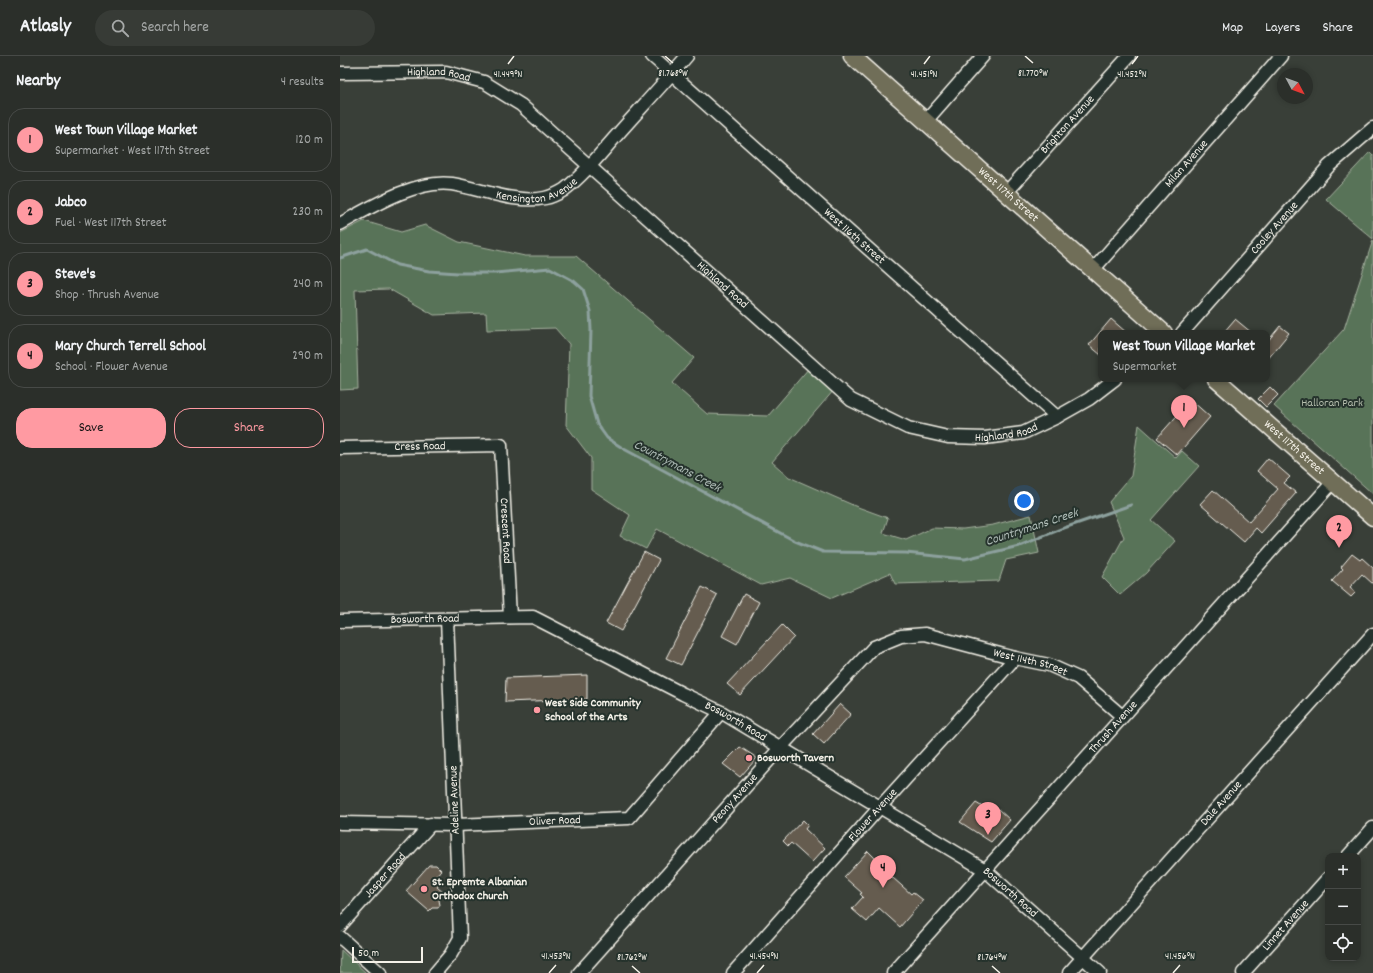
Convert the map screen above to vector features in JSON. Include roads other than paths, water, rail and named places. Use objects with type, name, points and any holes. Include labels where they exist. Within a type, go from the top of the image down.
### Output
[{"type":"main road","name":"West 117th Street","points":[[852,56],[1158,330]]},
{"type":"main road","name":"West 117th Street","points":[[1219,382],[1373,517]]},
{"type":"street","name":"West 116th Street","points":[[652,56],[1057,417]]},
{"type":"street","name":"Kensington Avenue","points":[[340,224],[383,201],[406,191],[428,185],[451,184],[492,194],[527,199],[545,198],[563,190],[589,166],[687,56]]},
{"type":"street","points":[[925,122],[983,56]]},
{"type":"street","name":"Brighton Avenue","points":[[1006,193],[1129,56]]},
{"type":"street","name":"Milan Avenue","points":[[1092,270],[1281,56]]},
{"type":"street","name":"Highland Road","points":[[340,73],[446,72],[484,82],[521,105],[851,400],[908,428],[948,437],[985,438],[1023,433],[1057,417],[1089,399],[1111,382]]},
{"type":"street","name":"Cooley Avenue","points":[[1185,330],[1329,166],[1373,128]]},
{"type":"street","name":"Cress Road","points":[[340,448],[501,445]]},
{"type":"street","name":"Crescent Road","points":[[501,445],[510,617]]},
{"type":"street","name":"Thrush Avenue","points":[[893,973],[1333,482]]},
{"type":"street","name":"Bosworth Road","points":[[340,621],[447,620],[533,617],[721,712],[985,870],[1100,973]]},
{"type":"street","name":"Adeline Avenue","points":[[435,973],[451,954],[460,938],[447,620]]},
{"type":"street","name":"West 114th Street","points":[[925,634],[1015,658],[1049,665],[1078,678],[1122,716]]},
{"type":"street","name":"Peony Avenue","points":[[579,973],[781,747],[874,647],[900,636],[925,634]]},
{"type":"street","name":"Dale Avenue","points":[[1069,973],[1373,634]]},
{"type":"street","name":"Flower Avenue","points":[[733,973],[1015,658]]},
{"type":"street","name":"Oliver Road","points":[[340,823],[456,825],[628,818],[721,712]]},
{"type":"street","name":"Jasper Road","points":[[340,926],[431,824]]},
{"type":"street","points":[[1351,853],[1373,828]]},
{"type":"street","name":"Linnet Avenue","points":[[1243,973],[1325,881]]},
{"type":"street","points":[[340,937],[380,973]]},
{"type":"waterway","name":"Countrymans Creek","points":[[340,258],[367,249],[397,265],[429,271],[495,273],[550,268],[574,281],[583,289],[590,311],[591,330],[589,396],[597,424],[607,438],[624,449],[795,541],[823,552],[906,553],[965,559],[1019,546],[1061,529],[1131,505]]},
{"type":"place","name":"West Town Village Market","points":[[1184,428]]},
{"type":"place","name":"Jabco","points":[[1339,548]]},
{"type":"place","name":"West Side Community School of the Arts","points":[[537,710]]},
{"type":"place","name":"Bosworth Tavern","points":[[749,758]]},
{"type":"place","name":"Steve's","points":[[988,835]]},
{"type":"place","name":"Mary Church Terrell School","points":[[883,888]]},
{"type":"place","name":"St. Epremte Albanian Orthodox Church","points":[[424,889]]},
{"type":"park label","name":"Halloran Park","points":[[1332,403]]}]
